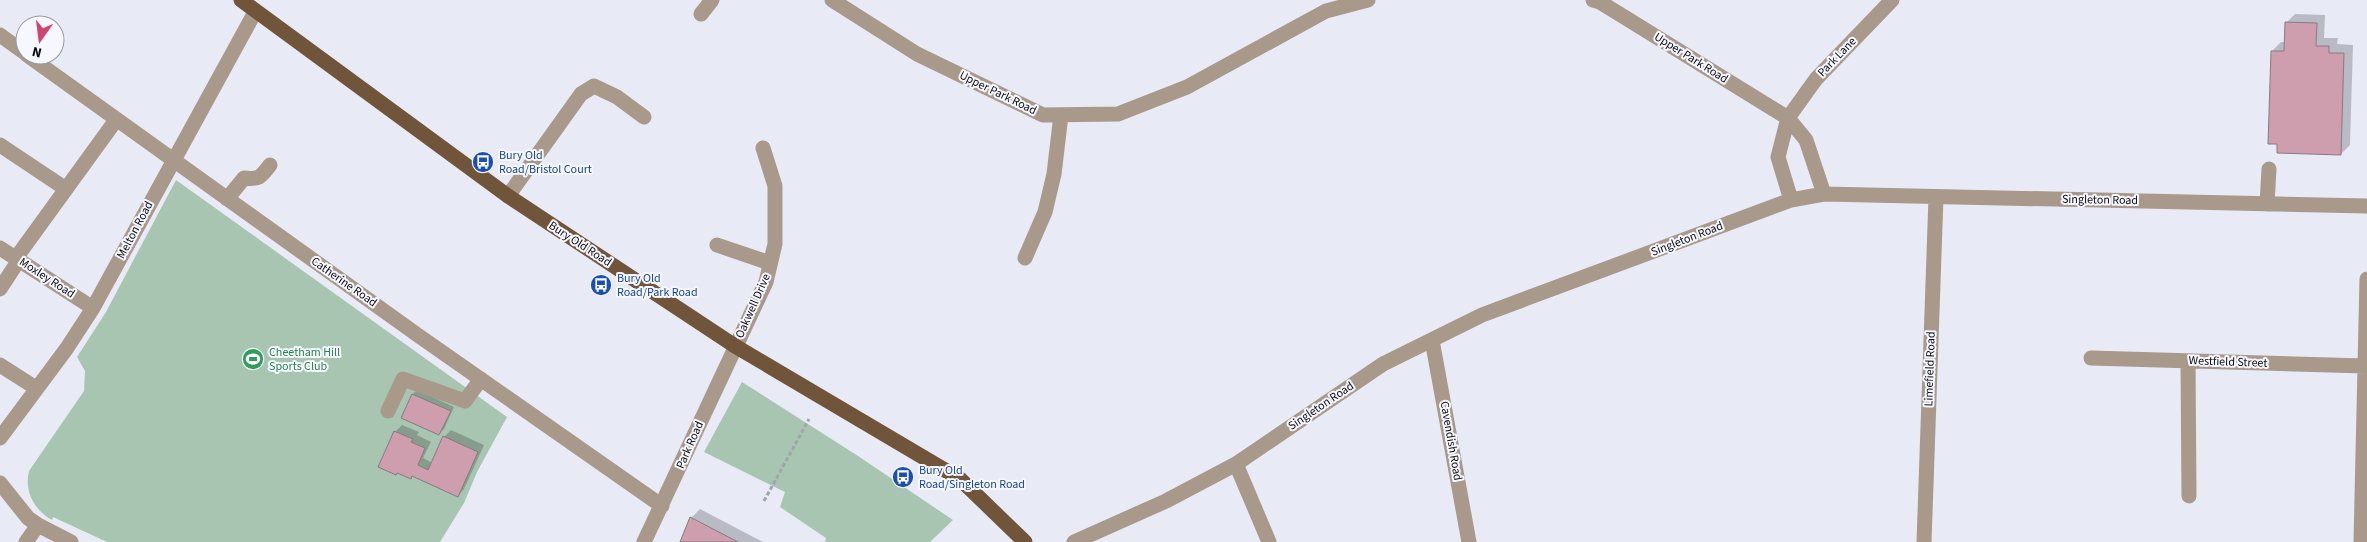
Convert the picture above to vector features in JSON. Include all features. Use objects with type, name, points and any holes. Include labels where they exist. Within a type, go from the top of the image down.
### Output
[{"type":"main road","name":"Bury Old Road","points":[[241,0],[508,196],[735,346],[960,479],[1025,542]]},
{"type":"street","points":[[701,14],[712,0]]},
{"type":"street","name":"Upper Park Road","points":[[832,0],[917,54],[1044,115],[1118,114],[1187,87],[1326,11],[1368,0]]},
{"type":"street","name":"Upper Park Road","points":[[1593,0],[1600,2],[1788,118],[1806,140],[1824,194]]},
{"type":"street","name":"Park Lane","points":[[1788,118],[1816,79],[1892,0]]},
{"type":"street","name":"Melton Road","points":[[0,438],[67,348],[93,308],[172,160],[255,12]]},
{"type":"street","name":"Catherine Road","points":[[0,35],[15,46]]},
{"type":"street","name":"Catherine Road","points":[[41,65],[172,160],[662,506]]},
{"type":"street","points":[[508,196],[581,94],[594,86],[617,97],[644,117]]},
{"type":"street","points":[[1025,258],[1045,212],[1054,174],[1061,115]]},
{"type":"street","points":[[1788,118],[1778,157],[1791,200]]},
{"type":"street","points":[[0,274],[12,255],[66,189],[116,120]]},
{"type":"street","points":[[0,144],[66,189]]},
{"type":"street","name":"Oakwell Drive","points":[[735,346],[766,282],[775,244],[775,186],[763,148]]},
{"type":"street","points":[[227,199],[240,181],[244,178],[256,180],[261,178],[270,166]]},
{"type":"street","points":[[2267,204],[2269,170]]},
{"type":"street","name":"Singleton Road","points":[[1074,542],[1166,501],[1236,464],[1383,364],[1482,315],[1791,200],[1824,194],[2367,206]]},
{"type":"street","name":"Limefield Road","points":[[1924,542],[1936,197]]},
{"type":"street","points":[[717,245],[770,263]]},
{"type":"street","points":[[0,289],[12,255]]},
{"type":"street","name":"Moxley Road","points":[[12,255],[93,308]]},
{"type":"street","points":[[2361,542],[2367,279]]},
{"type":"street","name":"Cavendish Road","points":[[1432,340],[1469,542]]},
{"type":"street","name":"Park Road","points":[[644,542],[735,346]]},
{"type":"street","name":"Westfield Street","points":[[2092,358],[2365,366]]},
{"type":"street","points":[[2188,361],[2189,496]]},
{"type":"street","points":[[0,365],[36,388]]},
{"type":"street","points":[[388,411],[403,379],[465,401],[481,379]]},
{"type":"street","points":[[1236,464],[1269,542]]},
{"type":"street","points":[[0,484],[5,501],[38,525],[71,542]]},
{"type":"street","points":[[26,542],[38,525]]},
{"type":"path","points":[[764,502],[809,418]]},
{"type":"green space","name":"Cheetham Hill Sports Club","points":[[176,180],[507,417],[477,472],[464,503],[440,542],[107,542],[53,517],[52,520],[35,505],[29,493],[29,471],[84,391],[85,371],[77,357],[106,312]]},
{"type":"green space","points":[[742,382],[858,456],[953,520],[930,542],[825,542],[826,538],[780,507],[785,492],[704,452]]},
{"type":"building","points":[[2285,22],[2317,23],[2316,46],[2329,46],[2329,53],[2344,53],[2341,155],[2277,153],[2277,144],[2268,144],[2271,51],[2284,51]]},
{"type":"building","points":[[412,394],[451,411],[439,435],[401,418]]},
{"type":"building","points":[[394,431],[413,439],[411,442],[425,448],[418,465],[428,470],[443,436],[478,452],[458,497],[412,476],[411,479],[378,467]]},
{"type":"building","points":[[690,517],[738,542],[680,542]]},
{"type":"place","name":"Bury Old Road/Bristol Court","points":[[483,162]]},
{"type":"place","name":"Bury Old Road/Park Road","points":[[601,285]]},
{"type":"place","name":"Cheetham Hill Sports Club","points":[[253,359]]},
{"type":"place","name":"Bury Old Road/Singleton Road","points":[[903,477]]}]
